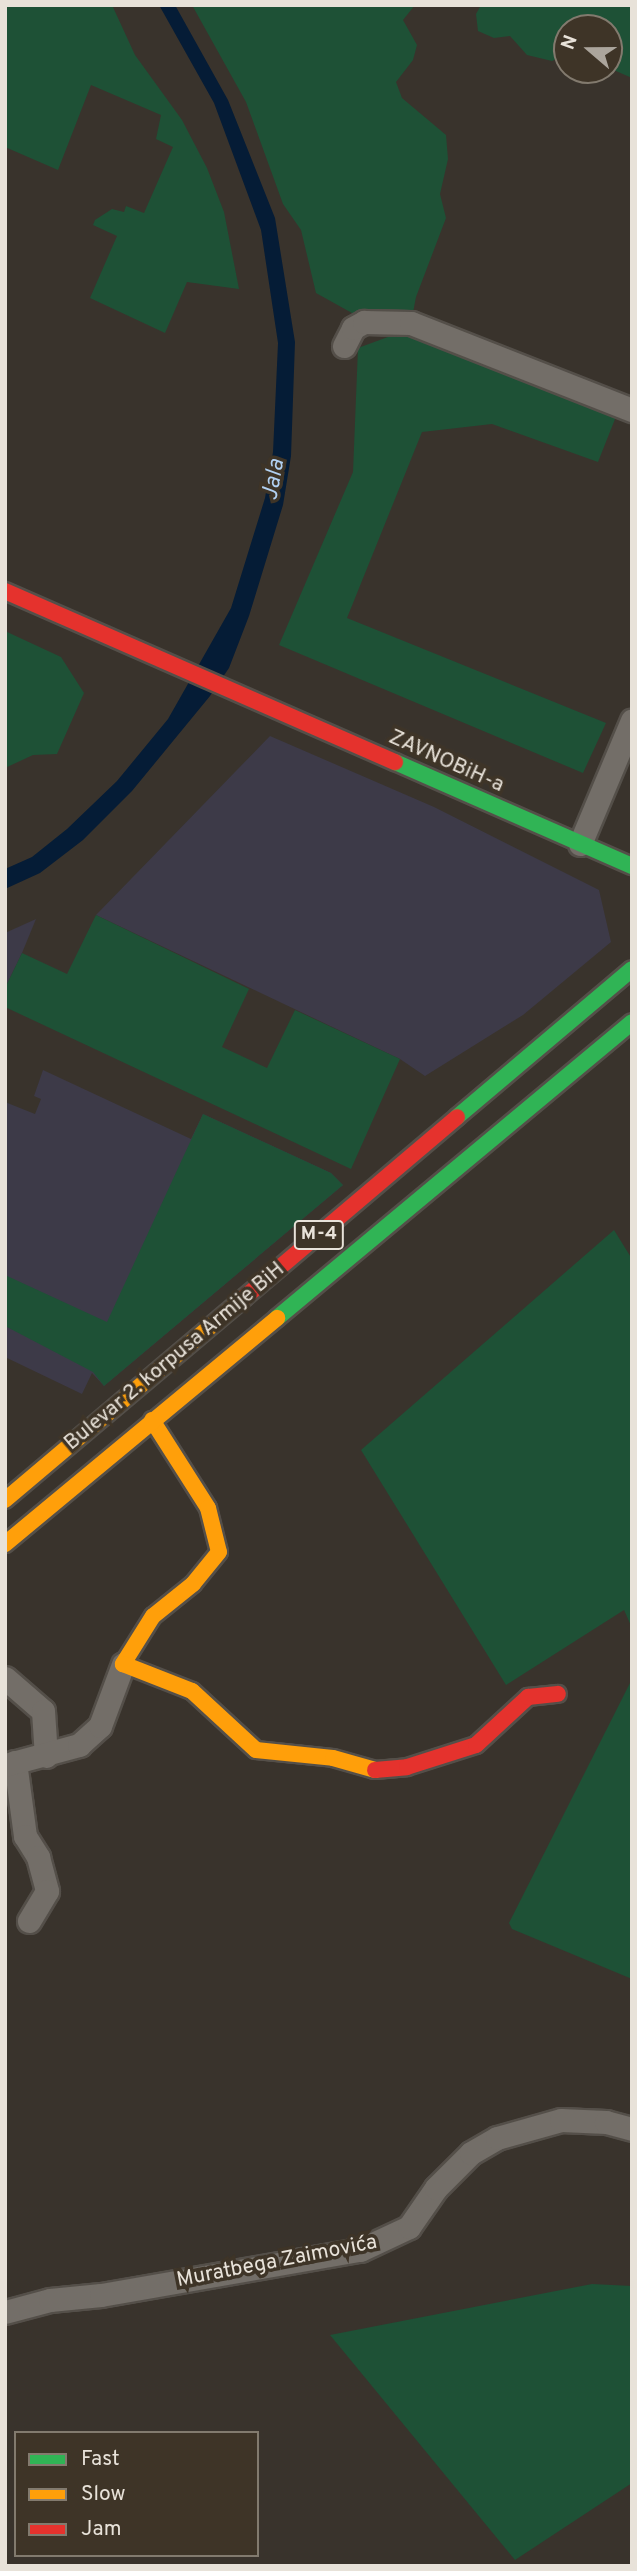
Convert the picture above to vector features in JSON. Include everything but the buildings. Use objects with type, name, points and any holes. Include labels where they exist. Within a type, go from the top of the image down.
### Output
[{"type":"main road","name":"ZAVNOBiH-a","points":[[5,591],[632,866]]},
{"type":"main road","name":"Bulevar 2. korpusa Armije BiH","points":[[5,1500],[632,969]]},
{"type":"main road","name":"Bulevar 2. korpusa Armije BiH","points":[[5,1544],[632,1022]]},
{"type":"main road","name":"Bulevar 2. korpusa Armije BiH","points":[[123,1664],[153,1616],[194,1584],[219,1552],[208,1508],[152,1420]]},
{"type":"main road","points":[[123,1664],[192,1692],[256,1750],[333,1758],[374,1770],[407,1767],[476,1745],[528,1697],[558,1694]]},
{"type":"street","points":[[431,314],[632,395]]},
{"type":"street","points":[[344,346],[353,328],[364,322],[411,323],[632,410]]},
{"type":"street","points":[[580,844],[632,720]]},
{"type":"street","name":"Bulevar 2. korpusa Armije BiH","points":[[29,1921],[47,1891],[38,1857],[25,1836],[10,1764],[79,1745],[100,1726],[123,1664]]},
{"type":"street","points":[[5,1678],[43,1711],[46,1756]]},
{"type":"street","name":"Muratbega Zaimovića","points":[[5,2312],[50,2300],[101,2295],[360,2250],[409,2227],[462,2162],[497,2138],[561,2120],[606,2122],[632,2130]]},
{"type":"shaded area","points":[[270,736],[434,807],[599,890],[611,942],[523,1015],[425,1076],[400,1059],[96,915]]},
{"type":"shaded area","points":[[36,919],[22,953],[5,988],[5,933]]},
{"type":"shaded area","points":[[43,1070],[191,1139],[203,1114],[331,1173],[343,1185],[104,1386],[92,1373],[82,1394],[5,1357],[5,1102],[35,1114],[41,1099],[34,1096]]},
{"type":"green space","points":[[5,5],[112,5],[135,55],[182,120],[207,168],[224,212],[239,289],[187,282],[165,333],[90,298],[117,236],[93,225],[95,220],[112,209],[124,212],[126,206],[144,213],[173,147],[156,139],[161,115],[91,85],[58,170],[5,147]]},
{"type":"green space","points":[[192,5],[415,5],[403,20],[417,45],[413,60],[396,82],[402,98],[446,135],[448,159],[440,194],[446,218],[416,297],[411,323],[358,325],[352,313],[316,293],[301,230],[283,204],[246,102]]},
{"type":"green space","points":[[481,5],[632,5],[632,78],[623,74],[623,14],[553,14],[552,61],[527,55],[510,36],[494,38],[478,31],[476,14]]},
{"type":"green space","points":[[415,327],[619,409],[598,462],[492,424],[422,432],[347,618],[606,723],[583,773],[279,645],[353,472],[358,348]]},
{"type":"green space","points":[[5,631],[61,657],[84,693],[57,754],[33,755],[5,768]]},
{"type":"green space","points":[[96,915],[249,989],[222,1047],[267,1068],[295,1010],[400,1059],[351,1169],[5,1007],[5,988],[22,953],[67,974]]},
{"type":"green space","points":[[203,1114],[331,1173],[343,1185],[104,1386],[93,1372],[5,1326],[5,1275],[107,1322]]},
{"type":"green space","points":[[614,1230],[632,1259],[632,1628],[624,1610],[506,1685],[361,1450]]},
{"type":"green space","points":[[632,1679],[632,1979],[512,1929],[509,1923]]},
{"type":"green space","points":[[592,2284],[632,2286],[632,2483],[515,2560],[330,2335]]},
{"type":"water","name":"Jala","points":[[159,5],[175,5],[228,100],[275,218],[295,342],[291,456],[283,505],[249,616],[229,668],[210,696],[132,791],[83,840],[40,873],[5,889],[5,869],[32,857],[67,829],[117,781],[168,719],[231,608],[265,498],[273,452],[278,343],[261,230],[214,103]]},
{"type":"traffic: fast","points":[[395,762],[632,866]]},
{"type":"traffic: fast","points":[[457,1117],[632,969]]},
{"type":"traffic: fast","points":[[277,1318],[632,1022]]},
{"type":"traffic: slow","points":[[5,1500],[245,1297]]},
{"type":"traffic: slow","points":[[5,1544],[277,1318]]},
{"type":"traffic: slow","points":[[152,1420],[208,1508],[219,1552],[193,1584],[153,1616],[123,1664],[192,1691],[256,1750],[333,1758],[375,1770]]},
{"type":"traffic: jam","points":[[5,591],[395,762]]},
{"type":"traffic: jam","points":[[245,1297],[457,1117]]},
{"type":"traffic: jam","points":[[375,1770],[407,1767],[476,1745],[528,1697],[558,1694]]}]
